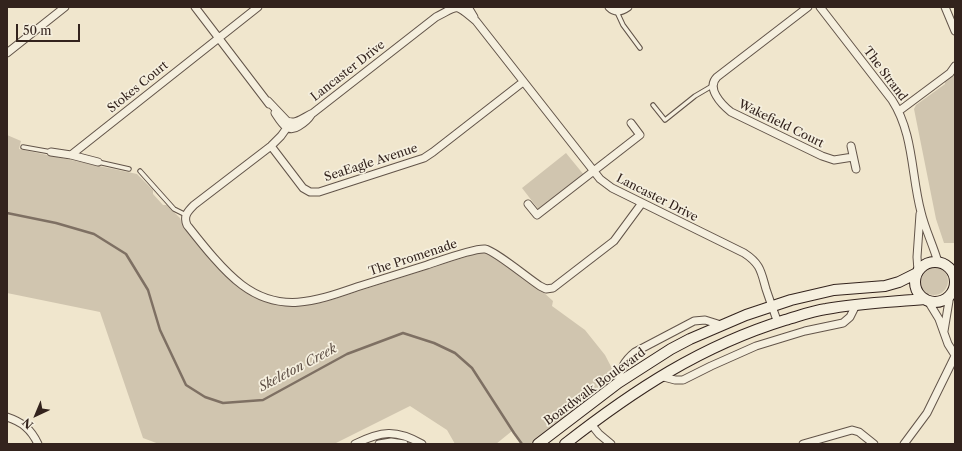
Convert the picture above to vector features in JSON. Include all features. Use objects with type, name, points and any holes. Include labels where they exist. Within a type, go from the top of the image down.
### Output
[{"type":"main road","points":[[927,300],[917,291],[915,285],[917,272],[927,264],[955,261]]},
{"type":"main road","points":[[568,442],[627,397],[660,376],[684,362],[730,341],[778,323],[825,309],[891,301],[940,301],[952,292],[954,278],[948,267],[940,263]]},
{"type":"main road","name":"Boardwalk Boulevard","points":[[538,444],[618,382],[671,349],[721,325],[772,306],[808,296],[834,290],[894,284],[917,272]]},
{"type":"street","points":[[7,53],[65,7]]},
{"type":"street","points":[[186,215],[194,205],[271,146],[289,125],[268,101],[195,7]]},
{"type":"street","name":"Stokes Court","points":[[71,155],[218,37],[258,7]]},
{"type":"street","name":"Lancaster Drive","points":[[436,17],[445,7]]},
{"type":"street","name":"Lancaster Drive","points":[[468,7],[476,21],[523,82],[593,172],[605,184],[642,204],[744,253],[753,259],[762,273],[778,323]]},
{"type":"street","points":[[609,7],[617,12],[628,7]]},
{"type":"street","points":[[712,86],[717,77],[808,7]]},
{"type":"street","name":"The Strand","points":[[820,7],[899,111],[907,133],[920,212],[940,263]]},
{"type":"street","points":[[945,7],[955,31]]},
{"type":"street","name":"Lancaster Drive","points":[[289,125],[313,113],[436,17],[452,8],[464,10],[476,21]]},
{"type":"street","points":[[899,111],[952,72],[955,66]]},
{"type":"street","name":"SeaEagle Avenue","points":[[271,146],[303,188],[310,192],[319,192],[424,158],[523,82]]},
{"type":"street","name":"Wakefield Court","points":[[712,86],[716,95],[731,112],[827,158],[838,160],[853,157]]},
{"type":"street","points":[[528,204],[537,215],[593,172],[640,135],[631,123]]},
{"type":"street","points":[[851,146],[856,169]]},
{"type":"street","points":[[51,152],[71,155],[98,162]]},
{"type":"street","name":"The Promenade","points":[[186,215],[185,220],[191,229],[228,273],[242,285],[269,299],[305,302],[325,298],[435,262],[483,249],[493,252],[540,286],[546,289],[553,288],[614,241],[642,204]]},
{"type":"street","name":"The Strand","points":[[917,272],[920,212]]},
{"type":"street","points":[[944,331],[952,292]]},
{"type":"street","points":[[904,444],[927,413],[955,356],[950,348],[939,319],[927,300]]},
{"type":"street","points":[[660,376],[674,380],[682,380],[756,346],[805,331],[843,323],[850,317],[856,305]]},
{"type":"street","points":[[618,382],[622,365],[635,352],[694,321],[705,320],[721,325]]},
{"type":"street","points":[[7,417],[24,424],[38,444]]},
{"type":"street","points":[[591,424],[599,434],[611,444]]},
{"type":"street","points":[[802,444],[852,430],[859,432],[874,444]]},
{"type":"street","points":[[355,444],[370,436],[385,433],[402,434],[422,444]]},
{"type":"street","points":[[379,444],[391,442],[404,444]]},
{"type":"lane","points":[[617,12],[623,25],[640,48]]},
{"type":"lane","points":[[653,105],[665,120],[696,96],[712,86]]},
{"type":"lane","points":[[23,147],[51,152]]},
{"type":"lane","points":[[98,162],[128,168]]},
{"type":"lane","points":[[140,171],[174,209],[186,215]]},
{"type":"shaded area","points":[[955,75],[955,243],[944,243],[936,219],[914,109],[916,105],[945,84],[945,80]]},
{"type":"shaded area","points":[[7,135],[21,141],[19,149],[137,174],[153,190],[153,194],[163,205],[167,205],[180,218],[182,224],[211,260],[228,278],[248,293],[274,302],[299,305],[325,302],[478,253],[487,253],[542,291],[553,301],[552,306],[585,330],[605,355],[617,378],[530,444],[522,444],[512,431],[496,444],[455,444],[447,430],[410,406],[334,444],[159,444],[143,438],[100,312],[7,293]]},
{"type":"shaded area","points":[[566,153],[584,175],[539,210],[522,188]]},
{"type":"shaded area","points":[[934,267],[940,268],[944,271],[947,275],[947,287],[944,291],[940,294],[934,295],[928,294],[924,291],[921,287],[920,281],[921,275],[924,271],[928,268]]},
{"type":"waterway","name":"Skeleton Creek","points":[[7,213],[56,223],[94,234],[126,254],[148,290],[160,330],[186,385],[205,397],[223,403],[263,400],[347,354],[403,333],[434,343],[455,353],[472,368],[522,444]]}]
